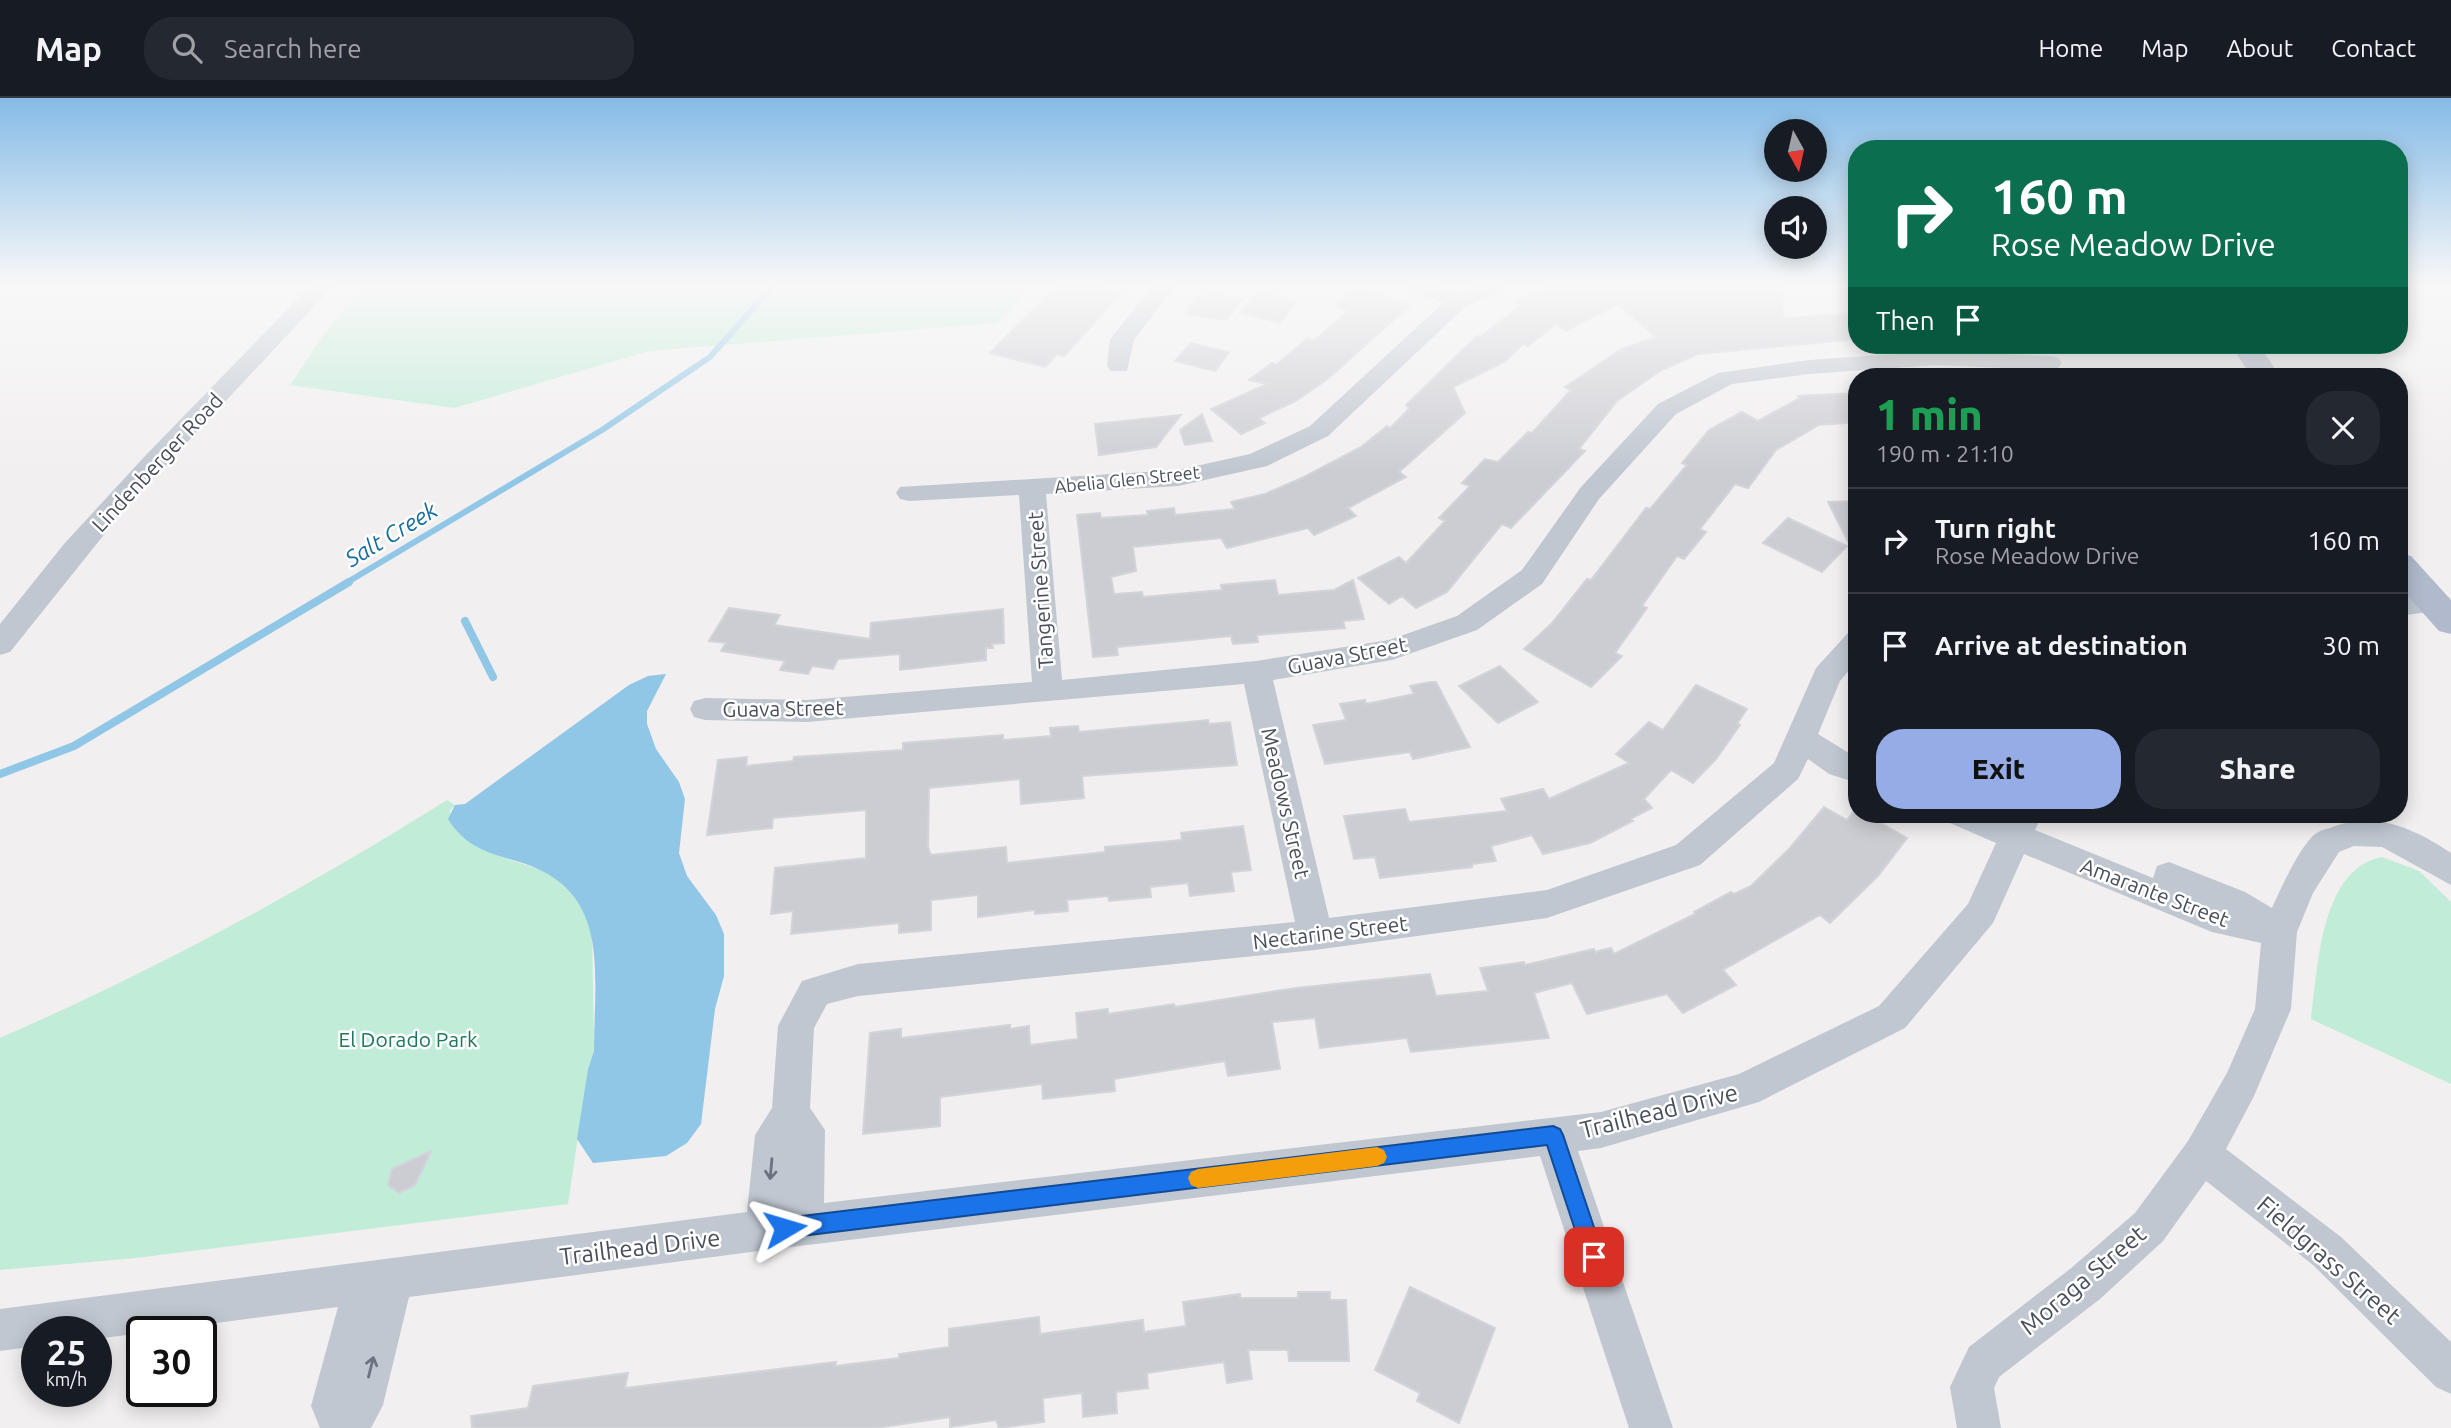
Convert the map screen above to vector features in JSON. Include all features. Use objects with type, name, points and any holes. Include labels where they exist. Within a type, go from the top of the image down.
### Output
[{"type":"main road","points":[[2408,579],[2427,611]]},
{"type":"street","name":"Lindenberger Road","points":[[0,645],[31,601],[117,504],[264,348]]},
{"type":"street","points":[[1119,366],[1121,348]]},
{"type":"street","name":"Abelia Glen Street","points":[[909,493],[1032,489],[1178,478],[1258,460],[1319,430],[1410,348]]},
{"type":"street","name":"Guava Street","points":[[705,709],[807,711],[1048,691],[1256,672],[1392,650],[1467,623],[1532,577],[1590,493],[1667,409],[1726,379],[1809,367],[1936,358],[2051,361]]},
{"type":"street","name":"Tangerine Street","points":[[1032,489],[1048,691]]},
{"type":"street","name":"Nectarine Street","points":[[785,1228],[774,1135],[791,1114],[796,1026],[815,992],[858,980],[1315,935],[1548,904],[1688,855],[1787,770],[1827,676],[1848,652]]},
{"type":"street","name":"Meadows Street","points":[[1256,672],[1315,935]]},
{"type":"street","points":[[1801,738],[1848,747]]},
{"type":"street","points":[[1801,738],[1848,768]]},
{"type":"street","name":"Trailhead Drive","points":[[0,1330],[785,1228],[1601,1129],[1746,1090],[1892,1017],[1981,914],[2020,823]]},
{"type":"street","name":"Amarante Street","points":[[2027,823],[2224,922],[2280,932]]},
{"type":"street","name":"Moraga Street","points":[[1976,1408],[1984,1362],[2085,1284],[2149,1227],[2202,1154],[2241,1084],[2273,1009],[2280,932],[2298,887],[2327,844],[2351,833],[2386,834],[2421,850],[2451,871]]},
{"type":"street","points":[[1553,1135],[1651,1428]]},
{"type":"street","name":"Fieldgrass Street","points":[[2202,1154],[2327,1251],[2451,1373]]},
{"type":"street","points":[[343,1428],[333,1406],[379,1280]]},
{"type":"green space","points":[[315,348],[685,348],[649,351],[454,408],[290,385]]},
{"type":"green space","name":"El Dorado Park","points":[[447,800],[455,805],[449,812],[499,856],[553,874],[579,901],[592,929],[594,1051],[588,1069],[568,1204],[135,1258],[0,1270],[0,1038],[172,957],[339,866]]},
{"type":"green space","points":[[2382,857],[2419,871],[2451,902],[2451,1084],[2311,1019],[2320,948],[2334,900],[2346,880],[2361,865]]},
{"type":"water","points":[[666,674],[647,711],[647,724],[656,749],[679,782],[685,799],[679,853],[687,876],[716,915],[724,934],[724,976],[715,1009],[701,1124],[687,1143],[666,1156],[593,1163],[577,1139],[588,1069],[594,1051],[595,961],[591,934],[583,910],[568,890],[545,873],[476,846],[461,835],[448,819],[455,805],[465,804],[629,685],[648,676]]},
{"type":"building","points":[[995,348],[1071,348],[1064,356],[1057,354],[1045,367],[990,353]]},
{"type":"building","points":[[1186,348],[1212,348],[1229,352],[1215,371],[1175,361]]},
{"type":"building","points":[[1296,348],[1362,348],[1329,378],[1296,401],[1259,418],[1265,423],[1241,434],[1211,409],[1267,384],[1249,380],[1272,363],[1276,365]]},
{"type":"building","points":[[1465,348],[1519,348],[1506,361],[1453,387],[1465,413],[1399,472],[1406,477],[1348,508],[1356,516],[1314,535],[1308,528],[1227,548],[1221,538],[1133,547],[1136,571],[1111,577],[1114,594],[1142,592],[1143,597],[1222,590],[1221,585],[1275,580],[1278,595],[1334,590],[1353,580],[1364,619],[1343,621],[1345,628],[1257,635],[1258,642],[1233,644],[1231,636],[1117,647],[1118,655],[1093,657],[1077,515],[1100,513],[1101,518],[1148,515],[1147,511],[1174,508],[1175,515],[1235,509],[1231,502],[1265,494],[1361,447],[1387,426],[1390,428],[1409,409],[1406,405]]},
{"type":"building","points":[[1761,348],[1698,354],[1660,371],[1617,401],[1579,449],[1585,451],[1511,528],[1502,524],[1447,592],[1416,608],[1402,596],[1389,604],[1358,578],[1399,557],[1406,563],[1445,521],[1439,518],[1470,486],[1462,483],[1485,459],[1498,462],[1528,432],[1532,433],[1571,390],[1565,387],[1620,350]]},
{"type":"building","points":[[1848,393],[1848,423],[1819,425],[1776,450],[1748,488],[1735,484],[1700,529],[1706,532],[1684,559],[1677,556],[1642,606],[1647,608],[1615,653],[1622,656],[1591,687],[1524,649],[1552,623],[1587,579],[1591,580],[1646,508],[1650,509],[1687,465],[1682,463],[1709,430],[1742,412],[1758,421],[1800,398],[1798,396]]},
{"type":"building","points":[[1202,414],[1212,441],[1185,445],[1180,430]]},
{"type":"building","points":[[1181,415],[1156,447],[1099,455],[1095,424]]},
{"type":"building","points":[[1848,501],[1848,541],[1828,502]]},
{"type":"building","points":[[1788,518],[1847,546],[1822,572],[1763,543]]},
{"type":"building","points":[[729,608],[780,615],[774,625],[870,639],[871,623],[1003,609],[1004,643],[992,644],[993,648],[986,648],[986,660],[900,670],[900,654],[838,659],[833,669],[812,666],[808,674],[780,670],[785,661],[721,651],[726,643],[709,641]]},
{"type":"building","points":[[1500,666],[1538,702],[1498,723],[1459,686]]},
{"type":"building","points":[[1436,682],[1470,747],[1413,759],[1410,752],[1325,764],[1313,725],[1346,720],[1340,704],[1365,700],[1366,704],[1414,694],[1410,686]]},
{"type":"building","points":[[1696,685],[1747,709],[1737,724],[1740,725],[1716,759],[1693,783],[1671,770],[1644,799],[1652,808],[1590,843],[1543,854],[1532,835],[1491,846],[1496,861],[1472,864],[1472,867],[1380,878],[1375,857],[1354,859],[1344,816],[1405,809],[1409,822],[1507,811],[1501,799],[1543,789],[1549,799],[1629,763],[1616,754],[1649,722],[1663,730]]},
{"type":"building","points":[[1208,720],[1209,724],[1230,722],[1237,765],[1082,776],[1084,798],[1021,804],[1020,779],[929,788],[928,847],[931,855],[1006,847],[1007,863],[1105,852],[1105,847],[1182,840],[1181,833],[1243,826],[1251,870],[1231,872],[1234,891],[1190,896],[1188,883],[1150,887],[1151,897],[1109,901],[1108,896],[1067,900],[1068,911],[1035,914],[1035,910],[978,917],[978,895],[931,900],[931,930],[899,933],[899,923],[791,934],[793,911],[771,914],[775,868],[866,858],[866,810],[773,818],[772,828],[707,835],[718,760],[747,757],[746,766],[793,761],[794,757],[903,750],[903,743],[1003,735],[1003,740],[1051,736],[1050,728],[1078,726],[1079,732]]},
{"type":"building","points":[[1824,807],[1848,819],[1848,823],[1881,823],[1907,838],[1878,876],[1830,923],[1820,915],[1723,970],[1736,985],[1683,1013],[1667,994],[1587,1014],[1572,983],[1534,993],[1549,1038],[1411,1052],[1407,1038],[1320,1048],[1315,1018],[1272,1022],[1280,1069],[1228,1076],[1225,1061],[1114,1079],[1115,1091],[1043,1099],[1042,1084],[940,1097],[940,1126],[863,1134],[870,1033],[901,1029],[901,1038],[1010,1025],[1010,1029],[1029,1026],[1030,1045],[1078,1039],[1076,1013],[1108,1009],[1108,1014],[1174,1004],[1175,1007],[1296,988],[1430,974],[1436,996],[1488,991],[1480,968],[1524,962],[1525,965],[1594,949],[1595,952],[1611,948],[1614,954],[1695,914],[1694,912],[1731,892],[1734,894],[1751,886],[1790,848]]},
{"type":"building","points":[[431,1151],[415,1185],[399,1193],[388,1185],[392,1169]]},
{"type":"building","points":[[1410,1287],[1495,1328],[1459,1423],[1417,1401],[1420,1393],[1375,1370]]},
{"type":"building","points":[[1298,1292],[1330,1292],[1330,1300],[1346,1300],[1349,1361],[1289,1361],[1288,1350],[1248,1350],[1252,1379],[1227,1383],[1224,1362],[1147,1373],[1148,1388],[1116,1392],[1117,1413],[1083,1417],[1082,1393],[1043,1398],[1044,1422],[999,1428],[996,1420],[950,1427],[950,1417],[876,1428],[472,1428],[471,1416],[528,1408],[533,1386],[628,1373],[625,1388],[836,1362],[835,1366],[899,1358],[899,1354],[949,1347],[949,1329],[1039,1317],[1040,1334],[1143,1320],[1144,1332],[1186,1326],[1183,1302],[1240,1294],[1240,1298],[1298,1298]]},
{"type":"waterway","name":"Salt Creek","points":[[346,583],[602,430],[710,357],[718,348]]},
{"type":"waterway","name":"Salt Creek","points":[[0,774],[74,746],[349,582]]},
{"type":"waterway","points":[[465,621],[493,677]]},
{"type":"slow traffic","points":[[1198,1178],[1377,1157]]},
{"type":"route","points":[[785,1228],[1553,1135],[1594,1257]]}]
